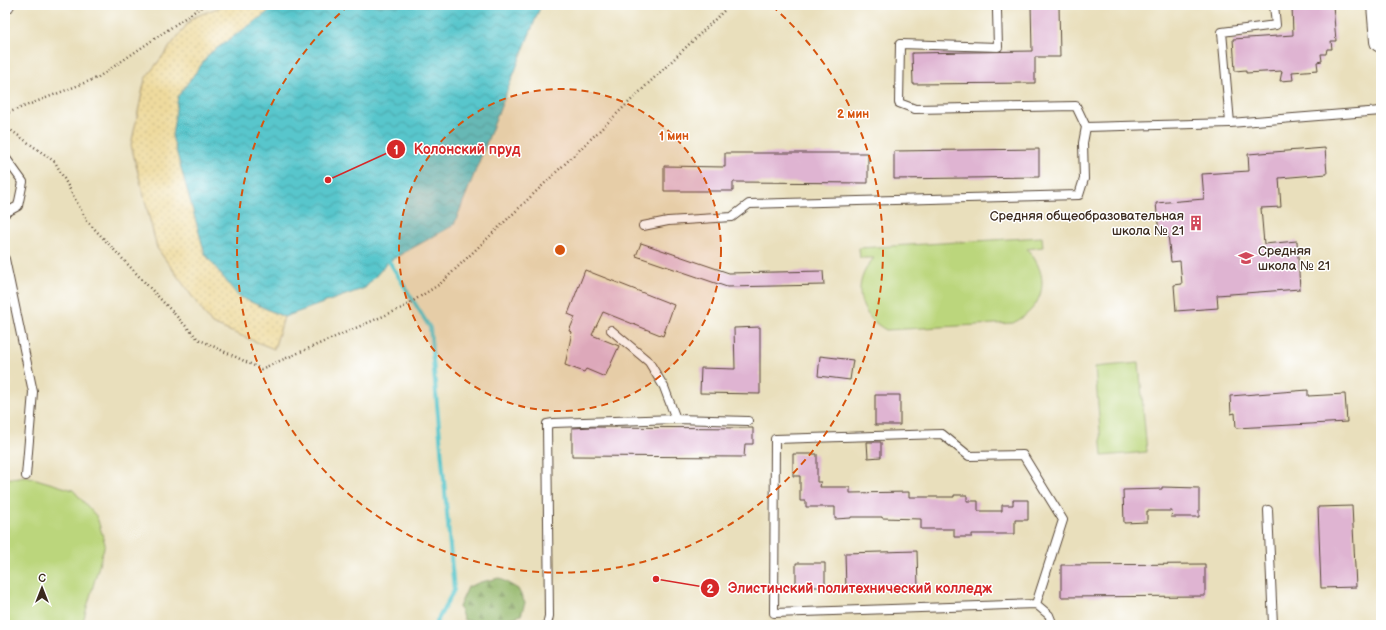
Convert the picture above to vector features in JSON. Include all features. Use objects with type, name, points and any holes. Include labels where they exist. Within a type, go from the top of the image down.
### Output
[{"type":"street","points":[[1378,5],[1381,41]]},
{"type":"lane","points":[[1230,123],[1222,32],[1276,24],[1274,5]]},
{"type":"lane","points":[[643,226],[668,221],[732,217],[749,204],[1078,195],[1084,179],[1083,143],[1086,128],[1076,106],[915,109],[899,103],[900,44],[998,47],[997,11]]},
{"type":"lane","points":[[1086,128],[1230,123],[1381,112]]},
{"type":"lane","points":[[5,157],[23,182],[18,206],[5,213]]},
{"type":"lane","points":[[5,260],[33,392],[26,476]]},
{"type":"lane","points":[[611,330],[649,362],[664,387],[676,419]]},
{"type":"lane","points":[[547,625],[547,424],[676,419],[748,421]]},
{"type":"lane","points":[[1036,604],[1062,520],[1023,455],[969,456],[942,434],[775,439],[774,613],[1036,604],[1049,615],[1053,625]]},
{"type":"lane","points":[[1268,510],[1273,625]]},
{"type":"path","points":[[5,114],[97,78],[204,5]]},
{"type":"path","points":[[5,126],[55,162],[88,221],[198,339],[261,369],[402,308],[440,284],[730,5]]},
{"type":"green space","points":[[1042,237],[1043,247],[1027,249],[1035,259],[1040,269],[1042,280],[1038,299],[1024,316],[1013,323],[886,330],[869,316],[863,307],[860,297],[862,278],[874,258],[860,258],[859,248]]},
{"type":"green space","points":[[1139,363],[1147,452],[1102,456],[1095,367]]},
{"type":"green space","points":[[26,476],[73,490],[97,517],[105,544],[82,625],[5,625],[5,479]]},
{"type":"green space","points":[[499,578],[518,589],[525,603],[521,615],[493,625],[464,620],[459,607],[468,587]]},
{"type":"sand","points":[[225,5],[261,5],[269,12],[210,53],[238,296],[284,317],[274,349],[212,324],[157,248],[131,145],[145,79],[192,18]]},
{"type":"water","points":[[278,5],[541,5],[454,225],[389,261],[365,288],[284,317],[238,296],[205,254],[172,136],[178,96],[210,53]]},
{"type":"building","points":[[1031,5],[1059,5],[1060,57],[1035,57],[1035,83],[913,84],[912,53],[1032,51]]},
{"type":"building","points":[[1292,5],[1333,5],[1336,41],[1331,41],[1332,49],[1327,49],[1326,54],[1321,54],[1322,61],[1317,62],[1318,70],[1292,72],[1293,80],[1280,81],[1282,71],[1246,73],[1246,70],[1235,71],[1233,39],[1293,35]]},
{"type":"building","name":"Средняя общеобразовательная школа № 21","points":[[1325,148],[1327,174],[1279,178],[1281,207],[1261,208],[1264,244],[1297,241],[1300,289],[1217,295],[1218,308],[1176,311],[1174,285],[1182,284],[1180,261],[1171,262],[1168,234],[1159,234],[1156,203],[1204,199],[1202,174],[1249,171],[1248,154]]},
{"type":"building","points":[[1039,149],[1039,177],[894,179],[894,151]]},
{"type":"building","points":[[725,153],[868,153],[868,183],[733,182],[733,191],[664,191],[664,166],[725,167]]},
{"type":"building","points":[[641,243],[729,273],[823,271],[824,285],[727,287],[636,256]]},
{"type":"building","points":[[585,270],[674,305],[663,336],[603,312],[592,335],[619,346],[605,377],[586,369],[584,372],[565,365],[572,332],[569,331],[575,317],[568,314]]},
{"type":"building","points":[[760,327],[760,394],[700,393],[701,368],[735,369],[734,328]]},
{"type":"building","points":[[820,356],[853,360],[850,380],[818,376]]},
{"type":"building","points":[[1308,390],[1308,396],[1345,394],[1347,422],[1236,428],[1235,413],[1231,414],[1230,396]]},
{"type":"building","points":[[875,395],[900,395],[900,425],[875,425]]},
{"type":"building","points":[[572,428],[753,428],[753,444],[745,444],[744,457],[572,456]]},
{"type":"building","points":[[867,442],[881,442],[881,457],[868,458]]},
{"type":"building","points":[[793,454],[817,454],[817,482],[821,482],[820,487],[850,487],[850,493],[909,492],[909,497],[954,497],[954,495],[967,495],[967,501],[978,501],[978,511],[1002,511],[1002,505],[1013,505],[1013,500],[1028,500],[1028,520],[1015,520],[1015,534],[972,534],[972,537],[954,537],[954,529],[921,529],[921,519],[851,517],[835,519],[835,507],[806,507],[806,501],[800,501],[800,476],[793,476]]},
{"type":"building","points":[[1162,487],[1199,488],[1199,517],[1171,517],[1172,511],[1147,511],[1147,522],[1124,523],[1123,490],[1162,489]]},
{"type":"building","points":[[1352,506],[1356,587],[1321,588],[1318,507]]},
{"type":"building","points":[[917,551],[918,588],[846,590],[845,553]]},
{"type":"building","points":[[796,563],[825,563],[825,587],[796,587]]},
{"type":"building","points":[[1205,564],[1205,596],[1061,597],[1061,565]]},
{"type":"waterway","points":[[389,261],[430,328],[454,590],[435,625]]},
{"type":"place","name":"Колонский пруд","points":[[328,180]]},
{"type":"place","name":"Средняя общеобразовательная школа № 21","points":[[1196,223]]},
{"type":"place","name":"Средняя школа № 21","points":[[1246,258]]},
{"type":"place","name":"Элистинский политехнический колледж","points":[[656,579]]}]
